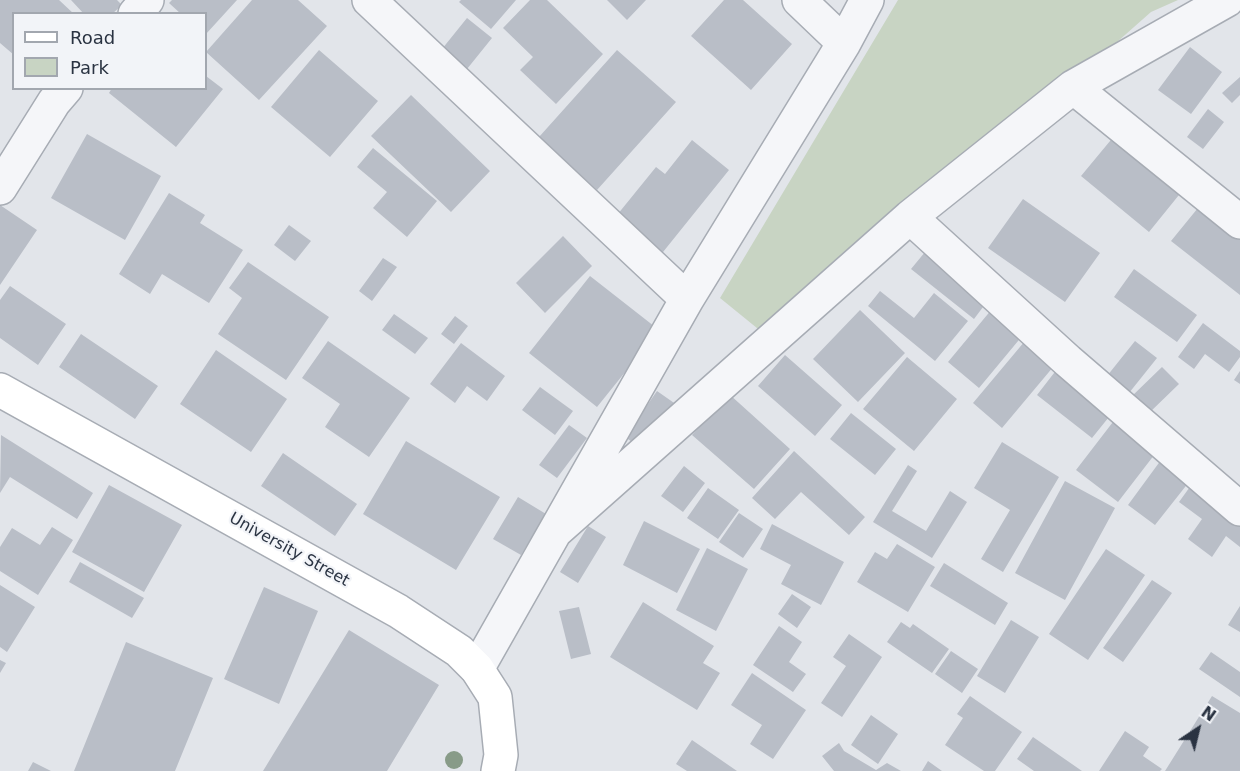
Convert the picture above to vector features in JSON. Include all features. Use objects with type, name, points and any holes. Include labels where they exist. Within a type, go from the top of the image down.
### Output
[{"type":"street","points":[[137,12],[147,0]]},
{"type":"street","points":[[369,0],[687,299]]},
{"type":"street","points":[[799,0],[844,43]]},
{"type":"street","points":[[477,669],[687,299],[844,43],[867,0]]},
{"type":"street","points":[[557,530],[910,217],[1073,87],[1227,0]]},
{"type":"street","points":[[1073,87],[1240,222]]},
{"type":"street","points":[[0,188],[54,102],[64,90]]},
{"type":"street","points":[[910,217],[1068,361],[1240,509]]},
{"type":"street","name":"University Street","points":[[0,390],[398,611],[459,651],[477,669],[495,697],[501,755],[498,771]]},
{"type":"green space","points":[[898,0],[1178,0],[1151,12],[870,260],[768,337],[720,298]]},
{"type":"building","points":[[0,0],[59,0],[72,12],[12,12],[12,53],[0,43]]},
{"type":"building","points":[[71,0],[117,0],[122,5],[114,12],[82,12]]},
{"type":"building","points":[[172,0],[237,0],[207,33],[207,12],[179,12],[169,3]]},
{"type":"building","points":[[252,0],[298,0],[327,26],[259,100],[207,51]]},
{"type":"building","points":[[461,0],[516,0],[491,29],[459,2]]},
{"type":"building","points":[[530,0],[547,0],[603,54],[556,104],[520,70],[533,57],[503,28]]},
{"type":"building","points":[[607,0],[646,0],[627,20]]},
{"type":"building","points":[[724,0],[743,0],[792,44],[751,90],[691,36]]},
{"type":"building","points":[[467,18],[492,38],[467,69],[442,49]]},
{"type":"building","points":[[1190,47],[1222,72],[1191,114],[1158,90]]},
{"type":"building","points":[[319,50],[378,101],[330,157],[271,107]]},
{"type":"building","points":[[617,50],[676,102],[597,190],[539,137]]},
{"type":"building","points":[[207,77],[223,89],[176,147],[109,93],[111,90],[207,90]]},
{"type":"building","points":[[1240,77],[1240,95],[1232,103],[1222,93]]},
{"type":"building","points":[[411,95],[490,171],[451,212],[371,136]]},
{"type":"building","points":[[1208,109],[1224,122],[1203,149],[1187,137]]},
{"type":"building","points":[[87,134],[161,176],[125,240],[51,198]]},
{"type":"building","points":[[1115,135],[1183,190],[1149,232],[1081,176]]},
{"type":"building","points":[[692,140],[729,170],[659,257],[613,220],[656,167],[665,174]]},
{"type":"building","points":[[373,148],[437,201],[407,237],[373,208],[387,192],[357,167]]},
{"type":"building","points":[[169,193],[205,215],[200,223],[243,250],[209,303],[162,274],[150,294],[119,274]]},
{"type":"building","points":[[1023,199],[1100,253],[1065,302],[988,248]]},
{"type":"building","points":[[1202,203],[1240,233],[1240,295],[1171,241]]},
{"type":"building","points":[[0,205],[37,230],[0,285]]},
{"type":"building","points":[[289,225],[311,241],[295,261],[274,245]]},
{"type":"building","points":[[563,236],[592,266],[545,313],[516,283]]},
{"type":"building","points":[[930,246],[992,295],[974,319],[911,269]]},
{"type":"building","points":[[383,258],[397,267],[372,301],[359,291]]},
{"type":"building","points":[[248,262],[329,317],[286,380],[218,334],[242,298],[229,288]]},
{"type":"building","points":[[1134,269],[1197,315],[1177,342],[1114,297]]},
{"type":"building","points":[[590,276],[659,330],[597,407],[529,353]]},
{"type":"building","points":[[10,286],[66,324],[38,365],[0,338],[0,300]]},
{"type":"building","points":[[880,291],[914,318],[934,293],[968,321],[935,361],[868,306]]},
{"type":"building","points":[[997,303],[1028,329],[979,388],[948,362]]},
{"type":"building","points":[[860,310],[905,353],[858,402],[813,359]]},
{"type":"building","points":[[394,314],[428,338],[415,354],[382,330]]},
{"type":"building","points":[[455,316],[468,326],[454,344],[441,334]]},
{"type":"building","points":[[1203,323],[1240,351],[1240,357],[1229,372],[1205,354],[1194,369],[1178,357]]},
{"type":"building","points":[[81,334],[158,386],[135,419],[59,367]]},
{"type":"building","points":[[1030,335],[1059,360],[1002,428],[973,403]]},
{"type":"building","points":[[328,341],[410,398],[369,457],[325,427],[340,404],[302,378]]},
{"type":"building","points":[[1135,341],[1157,358],[1129,393],[1107,376]]},
{"type":"building","points":[[461,343],[505,376],[487,401],[467,386],[455,403],[430,384]]},
{"type":"building","points":[[216,350],[287,399],[251,452],[180,404]]},
{"type":"building","points":[[785,355],[842,405],[815,436],[758,386]]},
{"type":"building","points":[[907,357],[957,399],[914,451],[863,409]]},
{"type":"building","points":[[1061,364],[1117,407],[1092,438],[1037,395]]},
{"type":"building","points":[[1162,367],[1179,384],[1148,414],[1131,397]]},
{"type":"building","points":[[1240,371],[1240,384],[1234,380]]},
{"type":"building","points":[[540,387],[573,411],[555,435],[522,410]]},
{"type":"building","points":[[657,391],[677,405],[645,451],[625,437]]},
{"type":"building","points":[[729,394],[790,449],[754,489],[692,435]]},
{"type":"building","points":[[851,413],[896,449],[875,475],[830,439]]},
{"type":"building","points":[[1116,418],[1158,450],[1118,502],[1076,470]]},
{"type":"building","points":[[569,425],[587,438],[557,478],[539,465]]},
{"type":"building","points":[[1,435],[93,493],[77,519],[10,477],[0,493]]},
{"type":"building","points":[[406,441],[500,497],[456,570],[363,514]]},
{"type":"building","points":[[1002,442],[1059,477],[1003,572],[981,559],[1010,510],[974,488]]},
{"type":"building","points":[[794,451],[865,517],[849,535],[801,492],[775,519],[752,498]]},
{"type":"building","points":[[283,453],[357,504],[335,536],[261,486]]},
{"type":"building","points":[[1161,460],[1189,482],[1155,525],[1128,505]]},
{"type":"building","points":[[908,465],[917,471],[892,511],[926,531],[950,491],[967,502],[932,558],[873,522]]},
{"type":"building","points":[[684,466],[705,483],[683,512],[661,496]]},
{"type":"building","points":[[1065,481],[1115,508],[1065,600],[1015,573]]},
{"type":"building","points":[[1192,484],[1240,519],[1240,547],[1226,536],[1212,557],[1188,539],[1202,519],[1179,502]]},
{"type":"building","points":[[109,485],[182,525],[144,592],[72,552]]},
{"type":"building","points":[[708,488],[739,510],[718,539],[687,518]]},
{"type":"building","points":[[518,497],[546,514],[521,555],[493,539]]},
{"type":"building","points":[[739,513],[763,529],[743,558],[719,542]]},
{"type":"building","points":[[644,521],[700,549],[677,593],[623,565]]},
{"type":"building","points":[[772,524],[844,562],[821,605],[781,584],[791,565],[760,549]]},
{"type":"building","points":[[588,526],[606,537],[578,583],[560,572]]},
{"type":"building","points":[[52,527],[73,540],[38,595],[0,571],[0,547],[12,528],[40,545]]},
{"type":"building","points":[[897,544],[935,567],[908,612],[857,582],[875,552],[887,559]]},
{"type":"building","points":[[707,548],[748,569],[716,631],[676,610]]},
{"type":"building","points":[[1106,549],[1145,575],[1088,660],[1049,634]]},
{"type":"building","points":[[80,562],[144,598],[132,618],[69,582]]},
{"type":"building","points":[[944,563],[1008,603],[995,625],[930,586]]},
{"type":"building","points":[[1152,580],[1172,593],[1123,662],[1103,648]]},
{"type":"building","points":[[0,585],[35,607],[7,652],[0,647]]},
{"type":"building","points":[[264,587],[318,611],[279,704],[224,679]]},
{"type":"building","points":[[792,594],[811,607],[797,628],[778,614]]},
{"type":"building","points":[[643,602],[714,646],[703,663],[720,673],[697,710],[610,657]]},
{"type":"building","points":[[1240,606],[1240,632],[1228,625]]},
{"type":"building","points":[[579,607],[591,654],[571,659],[559,611]]},
{"type":"building","points":[[1011,620],[1039,637],[1005,693],[977,676]]},
{"type":"building","points":[[901,622],[910,628],[913,624],[949,649],[932,673],[887,642]]},
{"type":"building","points":[[779,626],[802,642],[789,662],[806,674],[793,692],[753,665]]},
{"type":"building","points":[[349,630],[439,685],[387,771],[263,771]]},
{"type":"building","points":[[849,634],[882,657],[842,717],[821,703],[846,666],[833,657]]},
{"type":"building","points":[[126,642],[213,678],[175,771],[74,771]]},
{"type":"building","points":[[951,651],[978,669],[962,693],[935,674]]},
{"type":"building","points":[[1211,652],[1240,672],[1240,697],[1199,669]]},
{"type":"building","points":[[0,660],[6,663],[0,673]]},
{"type":"building","points":[[752,673],[806,710],[773,759],[750,744],[762,725],[731,705]]},
{"type":"building","points":[[970,696],[1022,732],[995,771],[984,771],[945,745],[963,718],[957,714]]},
{"type":"building","points":[[1212,696],[1240,713],[1240,771],[1165,771]]},
{"type":"building","points":[[871,715],[898,734],[878,764],[851,745]]},
{"type":"building","points":[[1125,731],[1149,747],[1143,756],[1162,769],[1160,771],[1099,771]]},
{"type":"building","points":[[1033,737],[1082,771],[1034,771],[1017,759]]},
{"type":"building","points":[[692,740],[737,771],[687,771],[676,764]]},
{"type":"building","points":[[839,743],[844,751],[876,770],[887,763],[901,771],[834,771],[822,756]]},
{"type":"building","points":[[928,761],[942,771],[922,771]]},
{"type":"building","points":[[33,762],[51,771],[28,771]]}]
